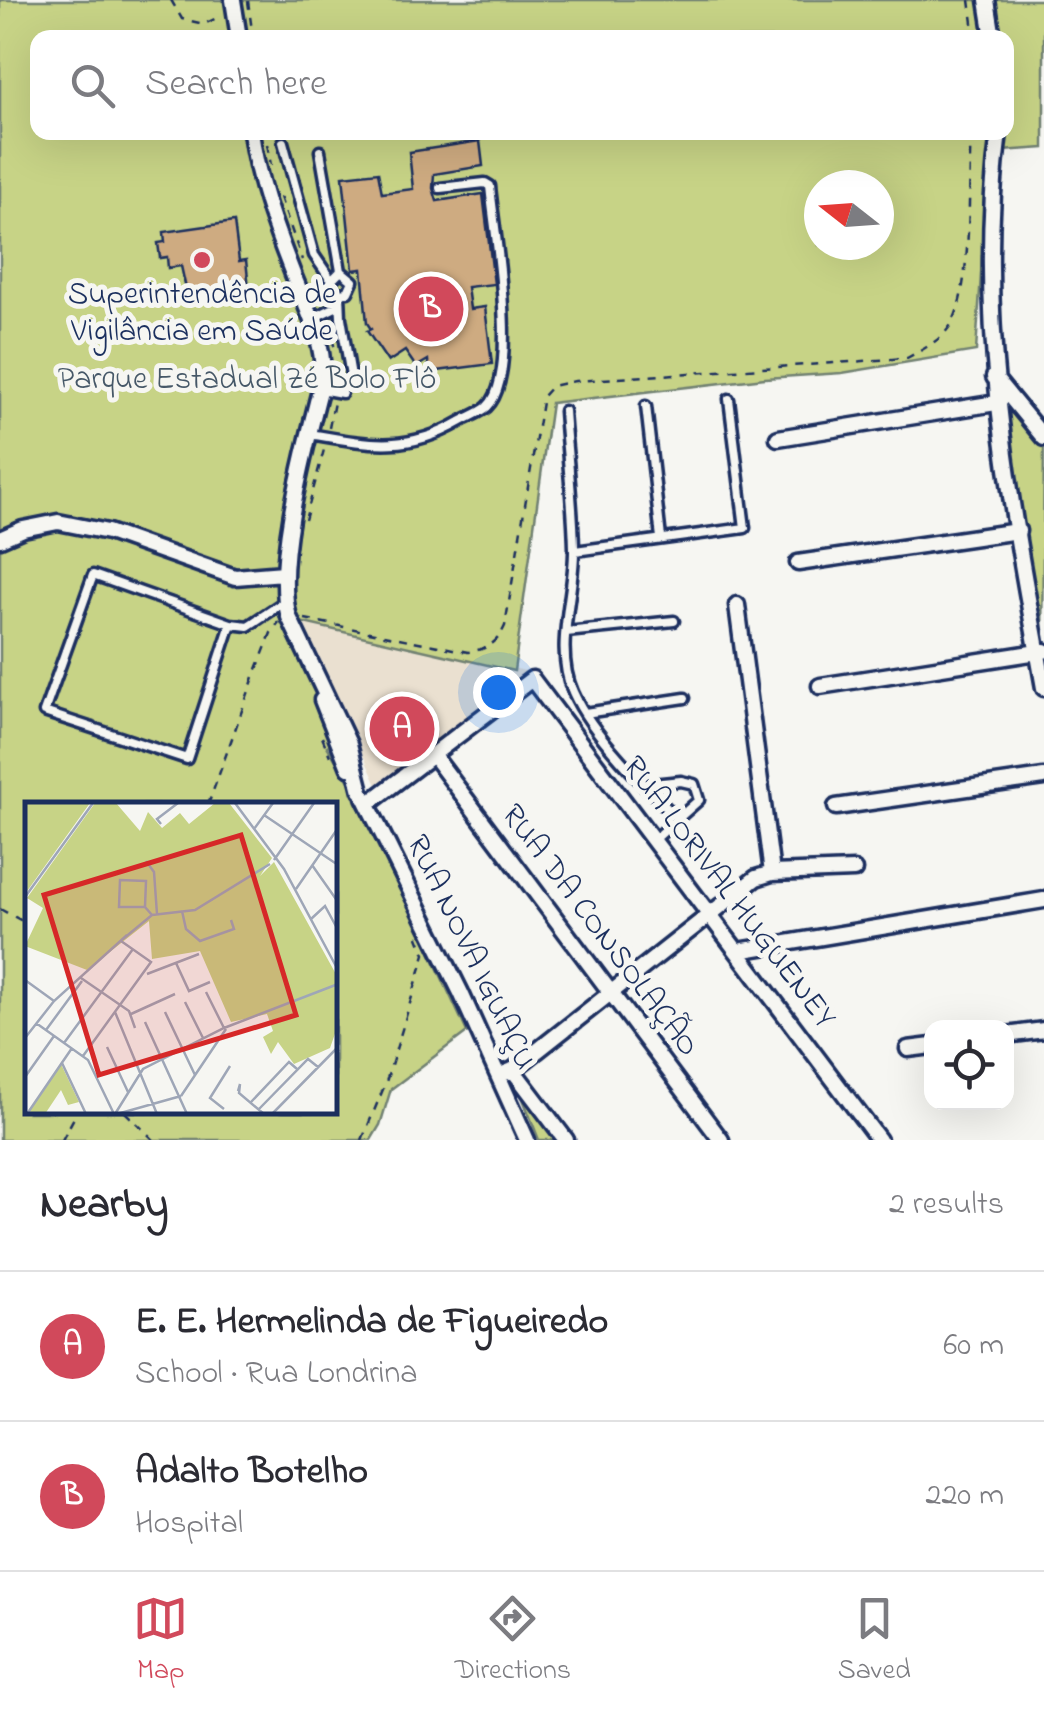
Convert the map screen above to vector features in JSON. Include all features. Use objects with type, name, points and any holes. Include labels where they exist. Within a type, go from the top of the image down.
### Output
[{"type":"street","points":[[987,0],[992,30]]},
{"type":"street","points":[[238,30],[241,3]]},
{"type":"street","points":[[253,140],[265,196],[311,320],[332,391],[310,434],[284,573],[286,609]]},
{"type":"street","points":[[997,140],[991,237],[996,402],[1044,688]]},
{"type":"street","points":[[994,376],[1044,438]]},
{"type":"street","points":[[778,438],[996,402]]},
{"type":"street","points":[[0,539],[58,522],[108,532],[235,577],[284,573]]},
{"type":"street","points":[[798,563],[1018,531]]},
{"type":"street","points":[[737,605],[772,872]]},
{"type":"street","name":"RUA NOVA IGUAÇU","points":[[286,609],[349,744],[364,798],[507,1073],[527,1140]]},
{"type":"street","points":[[820,686],[1041,652]]},
{"type":"street","name":"RUA LORIVAL HUGUENEY","points":[[432,755],[532,679],[879,1140]]},
{"type":"street","points":[[364,798],[432,755]]},
{"type":"street","name":"RUA DA CONSOLAÇÃO","points":[[432,755],[720,1140]]},
{"type":"street","points":[[836,808],[1044,777]]},
{"type":"street","points":[[566,1140],[507,1073],[710,918],[756,878],[772,872],[854,870]]},
{"type":"street","points":[[738,951],[1044,900]]},
{"type":"street","points":[[1014,1034],[1044,1030]]},
{"type":"street","points":[[908,1049],[924,1047]]},
{"type":"lane","points":[[283,142],[314,254],[340,294],[352,382]]},
{"type":"lane","points":[[320,151],[341,272],[353,281],[348,292],[340,294]]},
{"type":"lane","points":[[310,434],[376,444],[410,444],[442,432],[488,406],[498,388],[504,318],[490,186],[485,183],[440,188]]},
{"type":"lane","points":[[303,299],[341,272]]},
{"type":"lane","points":[[311,320],[340,305]]},
{"type":"lane","points":[[574,551],[745,528],[730,399]]},
{"type":"lane","points":[[646,406],[661,538]]},
{"type":"lane","points":[[564,411],[574,551],[566,632],[571,689],[585,713],[643,785],[679,820]]},
{"type":"lane","points":[[230,624],[187,759],[44,712],[93,574],[230,624],[248,626],[286,609]]},
{"type":"lane","points":[[566,632],[674,621]]},
{"type":"lane","points":[[585,713],[684,698]]},
{"type":"lane","points":[[643,785],[680,781],[694,784],[700,800],[654,840]]},
{"type":"path","points":[[171,0],[182,19],[204,24],[241,3],[250,30]]},
{"type":"path","points":[[970,0],[974,30]]},
{"type":"path","points":[[266,140],[271,165]]},
{"type":"path","points":[[209,802],[271,633],[286,609],[468,652],[488,648],[501,636],[544,396],[552,386],[575,381],[907,358],[937,341],[953,320],[964,282],[970,140]]},
{"type":"path","points":[[279,194],[305,268]]},
{"type":"path","points":[[326,312],[337,354]]},
{"type":"path","points":[[301,534],[327,437],[332,391]]},
{"type":"path","points":[[322,734],[331,759]]},
{"type":"path","points":[[0,909],[25,922]]},
{"type":"path","points":[[362,1140],[386,1082],[426,954],[417,936]]},
{"type":"path","points":[[62,1140],[75,1115]]},
{"type":"path","points":[[128,1115],[154,1140]]},
{"type":"shaded area","points":[[300,621],[530,672],[378,787]]},
{"type":"green space","name":"Parque Estadual Zé Bolo Flô","points":[[0,0],[1044,0],[1044,148],[989,152],[976,351],[842,373],[551,403],[514,671],[300,622],[351,735],[327,746],[357,794],[467,1032],[391,1089],[371,1140],[0,1140]]},
{"type":"green space","points":[[1000,395],[1044,447],[1042,642]]},
{"type":"green space","points":[[518,1086],[559,1140],[539,1140]]},
{"type":"building","points":[[480,141],[483,166],[434,174],[433,188],[437,201],[483,194],[494,284],[467,287],[470,309],[485,307],[492,364],[429,372],[428,360],[416,367],[405,351],[388,362],[367,331],[371,329],[367,323],[362,269],[353,270],[343,176],[378,172],[382,193],[413,189],[409,152]]},
{"type":"building","name":"Superintendência de Vigilância em Saúde","points":[[234,222],[239,261],[246,260],[249,288],[188,298],[181,266],[168,268],[167,257],[160,258],[158,243],[165,242],[164,232]]},
{"type":"place","name":"Superintendência de Vigilância em Saúde","points":[[202,260]]},
{"type":"place","name":"Adalto Botelho","points":[[431,309]]},
{"type":"place","name":"E. E. Hermelinda de Figueiredo","points":[[402,729]]}]
